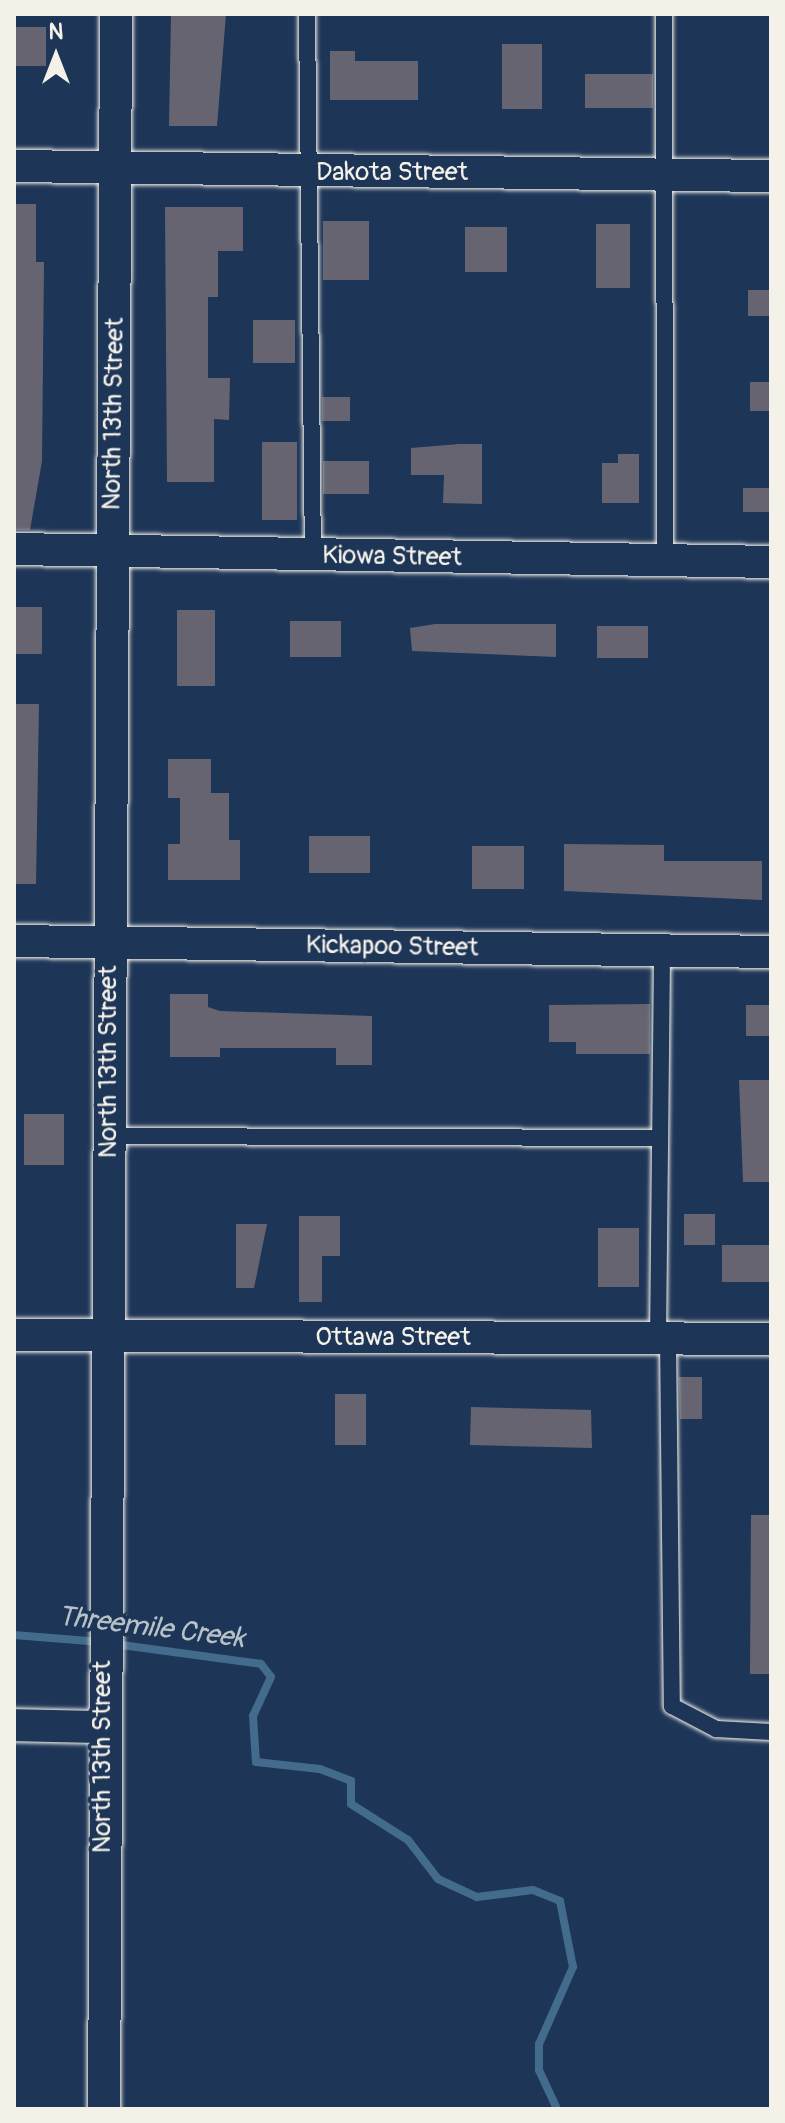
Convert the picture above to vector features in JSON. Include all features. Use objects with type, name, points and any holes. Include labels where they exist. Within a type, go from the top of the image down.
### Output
[{"type":"street","name":"North 13th Street","points":[[104,2109],[102,1684],[108,1336],[116,14]]},
{"type":"street","name":"Dakota Street","points":[[14,166],[308,173],[771,176]]},
{"type":"street","name":"Kiowa Street","points":[[14,549],[771,562]]},
{"type":"street","name":"Kickapoo Street","points":[[14,941],[771,952]]},
{"type":"street","name":"Ottawa Street","points":[[14,1335],[771,1339]]},
{"type":"street","points":[[14,1725],[103,1727]]},
{"type":"lane","points":[[307,14],[313,556]]},
{"type":"lane","points":[[664,14],[665,560]]},
{"type":"lane","points":[[662,951],[660,1138],[672,1706],[716,1729],[771,1732]]},
{"type":"lane","points":[[109,1136],[660,1138]]},
{"type":"building","points":[[171,14],[226,14],[217,126],[169,126]]},
{"type":"building","points":[[14,27],[46,27],[46,66],[14,66]]},
{"type":"building","points":[[502,44],[542,44],[542,109],[502,109]]},
{"type":"building","points":[[330,51],[355,51],[355,61],[418,61],[418,100],[330,100]]},
{"type":"building","points":[[585,74],[653,74],[653,108],[585,108]]},
{"type":"building","points":[[14,204],[36,204],[36,262],[44,262],[42,461],[30,530],[14,530]]},
{"type":"building","points":[[165,207],[243,207],[243,251],[218,251],[218,297],[208,297],[208,378],[230,378],[229,420],[214,419],[214,482],[167,482]]},
{"type":"building","points":[[323,221],[369,221],[369,280],[323,280]]},
{"type":"building","points":[[596,224],[630,224],[630,288],[596,288]]},
{"type":"building","points":[[465,227],[507,227],[507,272],[465,272]]},
{"type":"building","points":[[748,290],[771,290],[771,316],[748,316]]},
{"type":"building","points":[[253,320],[295,320],[295,363],[253,363]]},
{"type":"building","points":[[750,382],[771,382],[771,411],[750,411]]},
{"type":"building","points":[[322,397],[350,397],[350,421],[322,421]]},
{"type":"building","points":[[262,442],[297,442],[297,520],[262,520]]},
{"type":"building","points":[[482,444],[482,504],[443,503],[444,475],[411,475],[411,448]]},
{"type":"building","points":[[618,454],[639,454],[639,503],[602,503],[602,463],[618,463]]},
{"type":"building","points":[[323,461],[369,461],[369,494],[323,494]]},
{"type":"building","points":[[743,488],[771,488],[771,512],[743,512]]},
{"type":"building","points":[[14,607],[42,607],[42,654],[14,654]]},
{"type":"building","points":[[177,610],[215,610],[215,686],[177,686]]},
{"type":"building","points":[[290,621],[341,621],[341,657],[290,657]]},
{"type":"building","points":[[435,624],[556,624],[556,657],[412,651],[410,628]]},
{"type":"building","points":[[597,626],[648,626],[648,658],[597,658]]},
{"type":"building","points":[[14,704],[39,704],[36,884],[14,884]]},
{"type":"building","points":[[168,759],[211,759],[211,793],[229,793],[229,840],[240,840],[240,880],[168,880],[168,844],[180,844],[180,798],[168,798]]},
{"type":"building","points":[[309,836],[370,836],[370,873],[309,873]]},
{"type":"building","points":[[564,844],[664,845],[664,861],[762,861],[762,900],[564,891]]},
{"type":"building","points":[[472,846],[524,846],[524,889],[472,889]]},
{"type":"building","points":[[170,994],[208,994],[208,1007],[220,1011],[372,1016],[372,1065],[336,1065],[336,1048],[220,1048],[220,1057],[170,1057]]},
{"type":"building","points":[[650,1004],[650,1054],[576,1054],[576,1042],[549,1042],[549,1005]]},
{"type":"building","points":[[746,1005],[771,1005],[771,1036],[746,1036]]},
{"type":"building","points":[[739,1080],[771,1080],[771,1182],[743,1182]]},
{"type":"building","points":[[24,1114],[64,1114],[64,1165],[24,1165]]},
{"type":"building","points":[[684,1214],[715,1214],[715,1245],[684,1245]]},
{"type":"building","points":[[299,1216],[340,1216],[340,1256],[322,1256],[322,1302],[299,1302]]},
{"type":"building","points":[[236,1224],[267,1224],[254,1288],[236,1288]]},
{"type":"building","points":[[598,1228],[639,1228],[639,1287],[598,1287]]},
{"type":"building","points":[[722,1245],[771,1245],[771,1282],[722,1282]]},
{"type":"building","points":[[679,1377],[702,1377],[702,1419],[680,1419]]},
{"type":"building","points":[[335,1394],[366,1394],[366,1445],[335,1445]]},
{"type":"building","points":[[471,1407],[591,1410],[592,1448],[470,1445]]},
{"type":"building","points":[[751,1515],[771,1515],[771,1674],[750,1674]]},
{"type":"waterway","name":"Threemile Creek","points":[[14,1635],[101,1642]]},
{"type":"waterway","name":"Threemile Creek","points":[[114,1644],[261,1664],[271,1677],[253,1716],[256,1762],[320,1769],[351,1781],[351,1804],[408,1840],[438,1879],[477,1897],[533,1890],[560,1901],[573,1967],[539,2044],[539,2070],[557,2109]]}]
